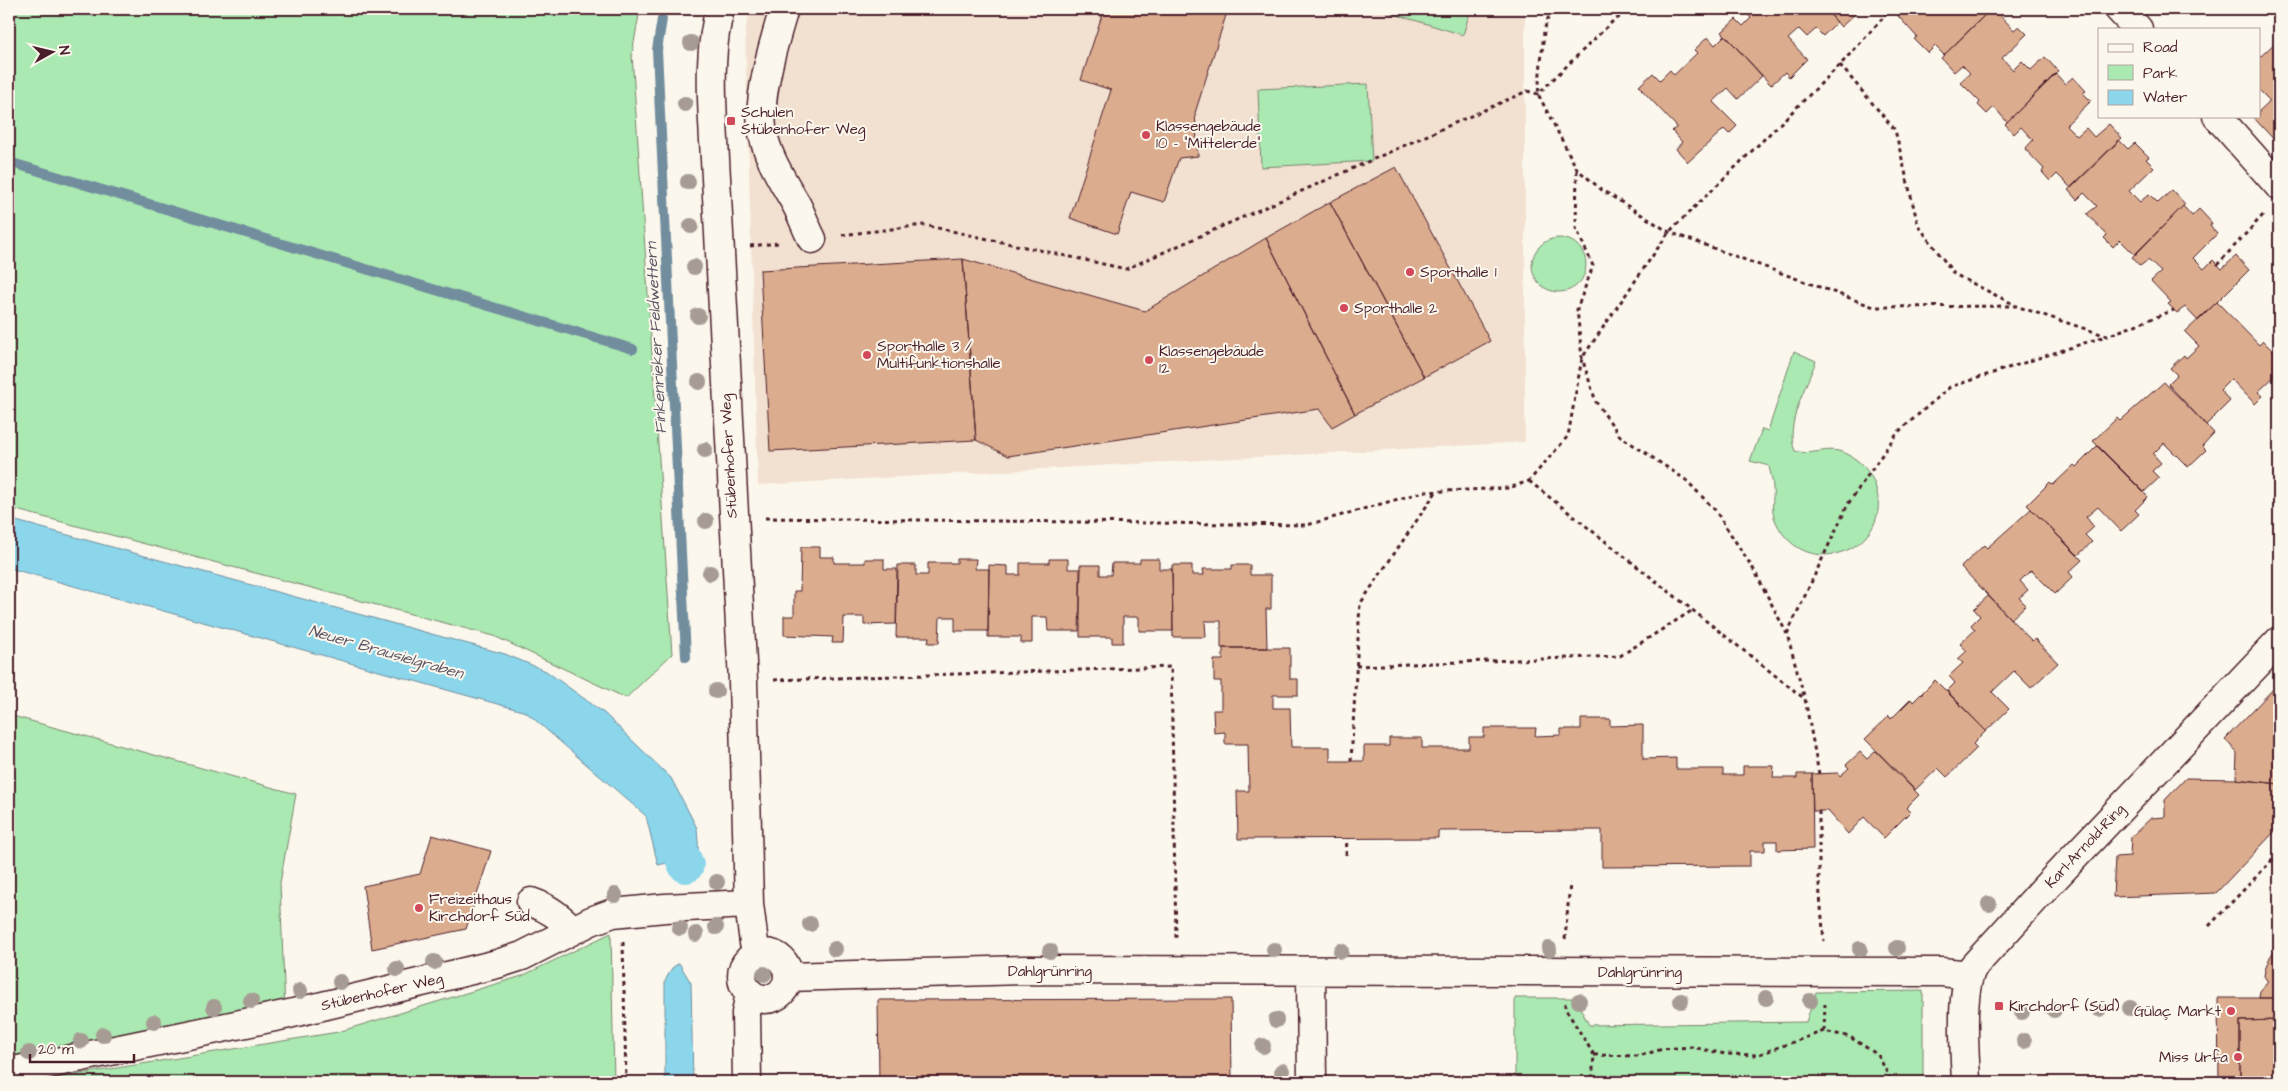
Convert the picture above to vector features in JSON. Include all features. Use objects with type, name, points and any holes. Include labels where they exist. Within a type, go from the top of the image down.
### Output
[{"type":"street","name":"Stübenhofer Weg","points":[[720,9],[716,23],[711,79],[718,250],[743,681],[749,904],[754,942],[758,954]]},
{"type":"street","points":[[784,9],[773,45],[764,96],[762,128],[774,166],[812,239]]},
{"type":"street","points":[[2119,9],[2137,28]]},
{"type":"street","points":[[2219,118],[2279,186]]},
{"type":"street","name":"Karl-Arnold-Ring","points":[[1968,975],[1983,955],[2020,914],[2279,641]]},
{"type":"street","points":[[531,902],[545,906],[558,915],[573,930]]},
{"type":"street","name":"Stübenhofer Weg","points":[[9,1072],[289,1014],[464,973],[522,956],[591,921],[622,912],[749,904]]},
{"type":"street","points":[[767,953],[782,961],[787,968],[788,977],[786,985],[775,997],[766,999],[750,993],[744,986],[744,967],[750,959],[758,954],[767,953]]},
{"type":"street","name":"Dahlgrünring","points":[[788,977],[1023,970],[1177,972],[1942,972],[1968,975]]},
{"type":"street","points":[[1311,971],[1312,1082]]},
{"type":"street","points":[[1966,1082],[1965,1010],[1968,975]]},
{"type":"street","points":[[746,1082],[746,1013],[750,993]]},
{"type":"path","points":[[1551,9],[1544,31],[1538,94],[1577,169],[1602,190],[1669,232],[1874,307],[2016,306]]},
{"type":"path","points":[[1538,94],[1614,21],[1633,9]]},
{"type":"path","points":[[733,518],[1307,525],[1423,492],[1509,488],[1529,481],[1568,436],[1582,358],[1669,232],[1840,65],[1890,9]]},
{"type":"path","points":[[1840,65],[1895,130],[1918,225],[1954,274],[2016,306],[2107,336]]},
{"type":"path","points":[[718,250],[924,225],[1126,269],[1527,91],[1538,94]]},
{"type":"path","points":[[1577,169],[1576,228],[1593,266],[1577,309],[1582,358],[1596,402],[1620,436],[1686,480],[1716,510],[1754,570],[1787,634],[1805,699],[1819,774]]},
{"type":"path","points":[[2217,264],[2267,211]]},
{"type":"path","points":[[1787,634],[1848,504],[1897,433],[1950,387],[2107,336],[2174,310]]},
{"type":"path","points":[[1529,481],[1805,699]]},
{"type":"path","points":[[1351,761],[1360,604],[1436,491]]},
{"type":"path","points":[[1356,666],[1620,656],[1693,610]]},
{"type":"path","points":[[743,681],[1171,667],[1177,972]]},
{"type":"path","points":[[1819,811],[1819,884]]},
{"type":"path","points":[[1346,839],[1346,855]]},
{"type":"path","points":[[2209,926],[2279,853]]},
{"type":"path","points":[[622,912],[626,1082]]},
{"type":"path","points":[[1594,1055],[1639,1056],[1663,1049],[1692,1048],[1725,1054],[1757,1055],[1824,1031],[1850,1037],[1878,1055],[1892,1082]]},
{"type":"shaded area","points":[[751,9],[1525,9],[1525,442],[758,485],[745,30]]},
{"type":"green space","points":[[9,9],[640,9],[632,54],[672,654],[626,698],[494,636],[9,508]]},
{"type":"green space","points":[[1378,9],[1471,9],[1463,35]]},
{"type":"green space","points":[[1368,84],[1372,161],[1261,167],[1258,89]]},
{"type":"green space","points":[[1554,238],[1564,238],[1574,242],[1582,250],[1586,265],[1582,280],[1574,288],[1564,292],[1554,292],[1544,288],[1536,280],[1532,270],[1532,260],[1536,250],[1544,242]]},
{"type":"green space","points":[[1794,351],[1816,361],[1802,393],[1794,418],[1792,441],[1795,451],[1829,450],[1843,452],[1851,456],[1869,472],[1875,485],[1878,508],[1873,527],[1861,541],[1845,551],[1826,555],[1807,552],[1789,541],[1774,518],[1773,485],[1769,466],[1750,461],[1762,429],[1768,431]]},
{"type":"green space","points":[[9,715],[296,794],[280,883],[285,1010],[9,1056]]},
{"type":"green space","points":[[611,933],[614,1082],[31,1082],[338,1032],[522,976]]},
{"type":"green space","points":[[1923,991],[1923,1082],[1515,1082],[1515,998],[1575,998],[1589,1025],[1806,1022],[1816,992]]},
{"type":"water","points":[[9,519],[505,654],[546,671],[604,713],[671,778],[697,828],[699,856],[658,865],[646,816],[526,712],[9,568]]},
{"type":"water","points":[[679,963],[691,983],[693,1082],[665,1082],[665,981],[672,968]]},
{"type":"building","name":"Klassengebäude 10 - \"Mittelerde\"","points":[[1104,9],[1228,9],[1195,113],[1198,156],[1179,158],[1164,202],[1131,192],[1117,234],[1070,218],[1111,90],[1081,80]]},
{"type":"building","points":[[1752,9],[1825,9],[1837,22],[1823,36],[1816,29],[1807,37],[1799,29],[1788,39],[1807,59],[1789,77],[1785,72],[1771,85],[1722,32],[1736,19],[1743,26],[1751,18],[1747,14]]},
{"type":"building","points":[[1825,9],[1854,9],[1857,12],[1841,27]]},
{"type":"building","points":[[1894,9],[1985,9],[1988,12],[1944,55],[1935,46],[1928,53],[1914,39],[1917,37]]},
{"type":"building","points":[[1991,9],[1994,9],[2014,30],[2019,26],[2027,34],[2002,58],[2013,70],[2022,61],[2031,70],[2045,57],[2058,71],[2007,122],[1994,107],[1987,114],[1978,105],[1980,102],[1960,82],[1970,73],[1962,65],[1954,72],[1941,58]]},
{"type":"building","points":[[1725,35],[1762,76],[1738,99],[1728,88],[1713,102],[1737,126],[1729,134],[1724,129],[1688,162],[1676,149],[1682,142],[1672,131],[1677,127],[1639,86],[1653,73],[1660,80],[1670,70],[1674,75],[1697,53],[1694,50],[1708,37],[1715,45]]},
{"type":"building","points":[[2279,39],[2279,145],[2254,118],[2260,118],[2260,110],[2270,101],[2260,91],[2260,57]]},
{"type":"building","points":[[2056,74],[2065,84],[2073,77],[2086,91],[2083,93],[2091,101],[2066,125],[2077,136],[2086,128],[2094,137],[2109,124],[2122,138],[2071,188],[2057,174],[2050,181],[2042,172],[2044,169],[2025,149],[2033,140],[2021,127],[2014,134],[2005,124]]},
{"type":"building","points":[[2119,140],[2128,149],[2135,143],[2149,157],[2146,159],[2154,167],[2129,191],[2140,202],[2149,194],[2158,203],[2172,190],[2185,204],[2135,255],[2120,240],[2113,247],[2104,238],[2107,235],[2087,214],[2097,206],[2084,193],[2077,200],[2068,190]]},
{"type":"building","name":"Sporthalle 1","points":[[1396,167],[1490,341],[1424,377],[1330,202]]},
{"type":"building","name":"Sporthalle 2","points":[[1330,202],[1424,377],[1355,414],[1266,238]]},
{"type":"building","points":[[2183,206],[2192,216],[2199,209],[2212,223],[2210,226],[2217,234],[2193,258],[2204,269],[2213,260],[2222,269],[2236,256],[2249,270],[2198,321],[2185,307],[2177,313],[2168,304],[2171,302],[2151,281],[2161,272],[2148,260],[2140,266],[2132,257]]},
{"type":"building","name":"Klassengebäude 12","points":[[1266,238],[1355,414],[1332,427],[1319,409],[1008,456],[976,440],[963,259],[1145,311]]},
{"type":"building","name":"Sporthalle 3 / Multifunktionshalle","points":[[963,259],[976,440],[770,451],[760,270]]},
{"type":"building","points":[[2217,302],[2259,345],[2263,341],[2273,351],[2279,345],[2279,372],[2258,392],[2263,396],[2255,404],[2231,379],[2220,390],[2230,401],[2206,425],[2168,384],[2177,375],[2170,368],[2184,355],[2186,358],[2199,346],[2185,332]]},
{"type":"building","points":[[2164,382],[2214,433],[2202,446],[2206,450],[2188,467],[2164,443],[2153,454],[2161,463],[2152,471],[2159,478],[2144,492],[2093,441],[2117,418],[2120,421]]},
{"type":"building","points":[[2097,446],[2148,497],[2135,510],[2139,514],[2121,531],[2098,507],[2086,517],[2094,527],[2085,535],[2092,542],[2078,555],[2027,505],[2050,482],[2053,485],[2074,465],[2076,467]]},
{"type":"building","points":[[2031,509],[2082,560],[2069,572],[2073,577],[2055,594],[2031,570],[2020,581],[2028,590],[2019,598],[2026,605],[2011,619],[1961,567],[1984,545],[1987,548]]},
{"type":"building","points":[[801,547],[820,547],[820,557],[834,557],[834,563],[865,563],[865,559],[884,559],[884,569],[897,569],[896,624],[864,625],[864,617],[844,617],[843,643],[832,643],[833,637],[784,635],[784,616],[794,616],[794,591],[800,591]]},
{"type":"building","points":[[957,559],[976,559],[975,569],[989,569],[988,631],[955,631],[955,617],[940,617],[939,643],[928,643],[929,637],[896,637],[898,565],[916,565],[916,575],[928,575],[928,563],[957,563]]},
{"type":"building","points":[[1049,559],[1068,559],[1068,569],[1081,569],[1079,631],[1048,631],[1047,617],[1032,617],[1032,643],[1021,643],[1021,637],[988,637],[989,565],[1008,566],[1008,575],[1020,575],[1020,563],[1049,563]]},
{"type":"building","points":[[1140,559],[1159,559],[1159,569],[1172,569],[1173,631],[1139,631],[1139,617],[1123,617],[1123,643],[1112,643],[1112,637],[1080,637],[1080,565],[1100,565],[1100,575],[1111,575],[1112,563],[1140,563]]},
{"type":"building","points":[[1172,565],[1192,565],[1192,575],[1204,575],[1203,569],[1232,569],[1232,565],[1250,565],[1250,575],[1271,575],[1271,609],[1266,609],[1267,648],[1221,648],[1221,621],[1205,621],[1206,637],[1173,637]]},
{"type":"building","points":[[1988,596],[2032,641],[2035,639],[2058,663],[2031,688],[2014,671],[1992,692],[2009,709],[1986,731],[1947,691],[1955,683],[1949,676],[1963,663],[1958,659],[1967,651],[1960,644],[1975,630],[1971,625],[1980,616],[1974,609]]},
{"type":"building","points":[[1223,648],[1290,648],[1290,679],[1298,679],[1298,695],[1273,695],[1273,708],[1290,708],[1291,747],[1330,747],[1330,761],[1364,761],[1364,746],[1389,746],[1389,738],[1422,738],[1422,748],[1469,748],[1469,737],[1484,737],[1484,728],[1536,728],[1535,736],[1561,735],[1561,729],[1581,729],[1581,719],[1610,719],[1610,726],[1643,725],[1643,759],[1676,758],[1676,769],[1723,769],[1723,775],[1743,775],[1743,766],[1774,766],[1773,778],[1797,778],[1797,774],[1812,774],[1813,849],[1777,850],[1777,841],[1765,841],[1765,851],[1750,851],[1750,866],[1602,867],[1602,830],[1438,831],[1438,838],[1238,839],[1237,791],[1249,791],[1248,744],[1225,744],[1225,732],[1214,733],[1213,710],[1221,710],[1221,681],[1214,681],[1214,660],[1223,660]]},
{"type":"building","points":[[1935,680],[1986,731],[1973,744],[1977,748],[1947,777],[1938,768],[1915,790],[1865,739],[1889,716],[1891,719],[1911,699],[1913,702]]},
{"type":"building","points":[[2279,683],[2279,784],[2236,779],[2237,753],[2225,739]]},
{"type":"building","points":[[1876,751],[1919,795],[1906,808],[1910,812],[1884,838],[1864,817],[1848,834],[1828,811],[1813,811],[1812,774],[1838,773],[1840,776],[1849,768],[1846,765],[1860,752],[1867,759]]},
{"type":"building","points":[[2186,778],[2236,779],[2279,784],[2279,827],[2216,893],[2113,897],[2115,857],[2130,856],[2131,837],[2151,818],[2165,817],[2165,800]]},
{"type":"building","name":"Freizeithaus Kirchdorf Süd","points":[[432,835],[491,851],[466,929],[372,949],[363,886],[420,874]]},
{"type":"building","points":[[2278,946],[2279,998],[2259,998],[2260,991],[2268,982],[2264,976],[2265,970],[2270,957]]},
{"type":"building","points":[[2218,998],[2279,998],[2279,1020],[2240,1021],[2240,1082],[2219,1082]]},
{"type":"building","points":[[1231,999],[1232,1082],[879,1082],[878,1000]]},
{"type":"building","points":[[2279,1020],[2279,1082],[2240,1082],[2240,1021]]},
{"type":"waterway","name":"Finkenrieker Feldwettern","points":[[662,19],[657,50],[686,657]]},
{"type":"waterway","points":[[9,162],[633,349]]},
{"type":"waterway","name":"Neuer Brausielgraben","points":[[664,813],[686,865]]},
{"type":"place","name":"Schulen Stübenhofer Weg","points":[[731,121]]},
{"type":"place","name":"Klassengebäude 10 - \"Mittelerde\"","points":[[1146,135]]},
{"type":"place","name":"Sporthalle 1","points":[[1410,272]]},
{"type":"place","name":"Sporthalle 2","points":[[1344,308]]},
{"type":"place","name":"Sporthalle 3 / Multifunktionshalle","points":[[867,355]]},
{"type":"place","name":"Klassengebäude 12","points":[[1149,360]]},
{"type":"place","name":"Freizeithaus Kirchdorf Süd","points":[[419,908]]},
{"type":"place","name":"Kirchdorf (Süd)","points":[[1999,1006]]},
{"type":"place","name":"Gülaç Markt","points":[[2231,1011]]},
{"type":"place","name":"Miss Urfa","points":[[2238,1057]]}]
